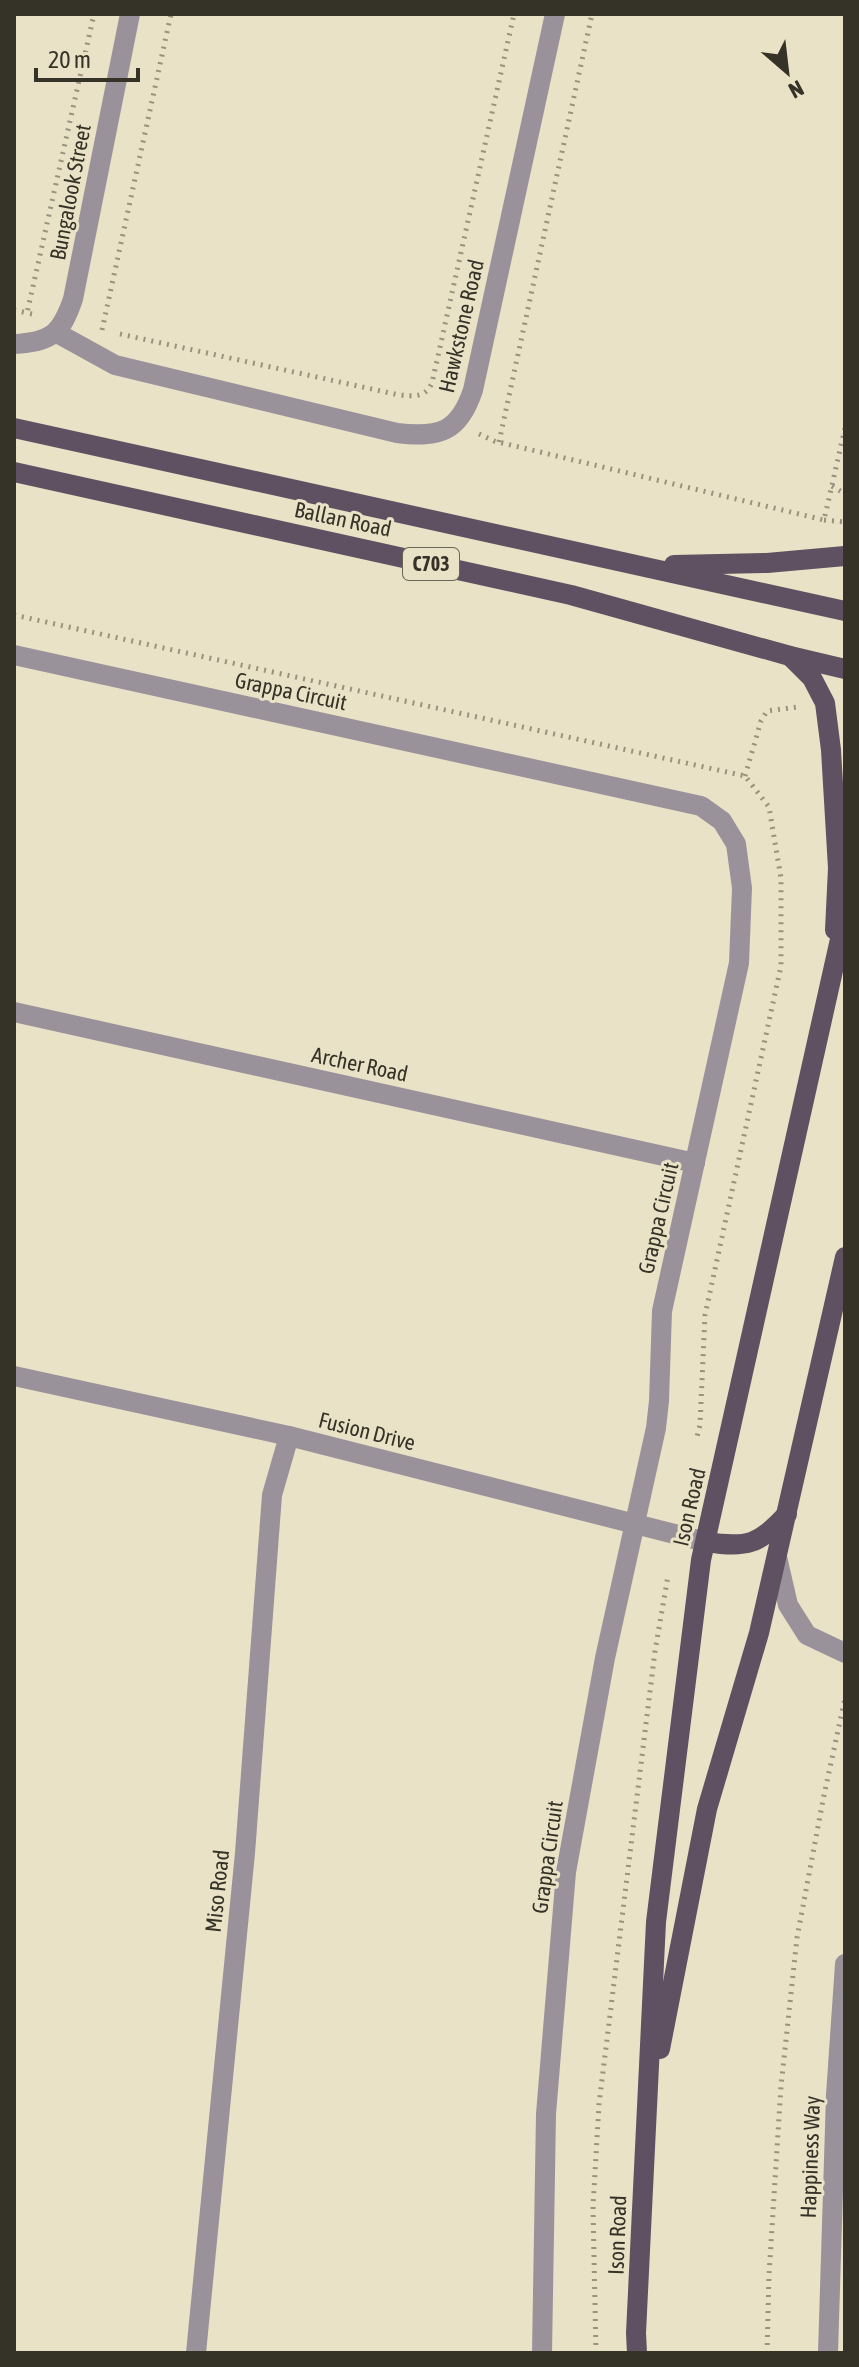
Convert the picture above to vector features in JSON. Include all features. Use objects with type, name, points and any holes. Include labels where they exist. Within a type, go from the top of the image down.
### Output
[{"type":"main road","name":"Ballan Road","points":[[14,428],[845,611]]},
{"type":"main road","name":"Ballan Road","points":[[14,472],[571,595],[845,669]]},
{"type":"main road","points":[[642,566],[767,563],[845,556]]},
{"type":"main road","points":[[790,656],[812,678],[825,703],[838,868],[834,962]]},
{"type":"main road","name":"Ison Road","points":[[637,2353],[656,1922],[701,1560],[845,917]]},
{"type":"main road","name":"Ison Road","points":[[646,2119],[707,1809],[759,1633],[845,1257]]},
{"type":"main road","points":[[706,1542],[734,1546],[755,1542],[772,1531],[787,1514]]},
{"type":"street","name":"Bungalook Street","points":[[61,328],[73,299],[130,14]]},
{"type":"street","name":"Hawkstone Road","points":[[61,328],[115,365],[397,433],[418,436],[440,433],[456,424],[466,411],[473,390],[555,14]]},
{"type":"street","points":[[14,344],[34,343],[61,328]]},
{"type":"street","name":"Grappa Circuit","points":[[14,655],[701,806],[722,821],[736,844],[742,888],[739,963],[662,1311],[656,1428],[605,1658],[566,1872],[546,2114],[542,2353]]},
{"type":"street","name":"Archer Road","points":[[14,1012],[695,1163]]},
{"type":"street","name":"Fusion Drive","points":[[14,1376],[289,1436],[706,1542]]},
{"type":"street","name":"Miso Road","points":[[196,2353],[245,1853],[272,1495],[289,1436]]},
{"type":"street","points":[[777,1557],[788,1605],[807,1635],[845,1653]]},
{"type":"street","name":"Happiness Way","points":[[828,2353],[845,1964]]},
{"type":"path","points":[[27,313],[94,14]]},
{"type":"path","points":[[102,330],[171,14]]},
{"type":"path","points":[[14,310],[61,328],[102,330],[399,395],[421,395],[428,391],[514,14]]},
{"type":"path","points":[[499,442],[592,14]]},
{"type":"path","points":[[456,424],[499,442],[824,520],[845,522]]},
{"type":"path","points":[[824,520],[845,428]]},
{"type":"path","points":[[832,486],[845,494]]},
{"type":"path","points":[[14,615],[745,776],[769,807],[781,878],[781,966],[705,1315],[697,1439]]},
{"type":"path","points":[[745,776],[761,721],[767,711],[825,703]]},
{"type":"path","points":[[596,2353],[593,2207],[599,2104],[655,1651],[676,1535]]},
{"type":"path","points":[[767,2353],[781,2086],[797,1938],[845,1698]]}]
